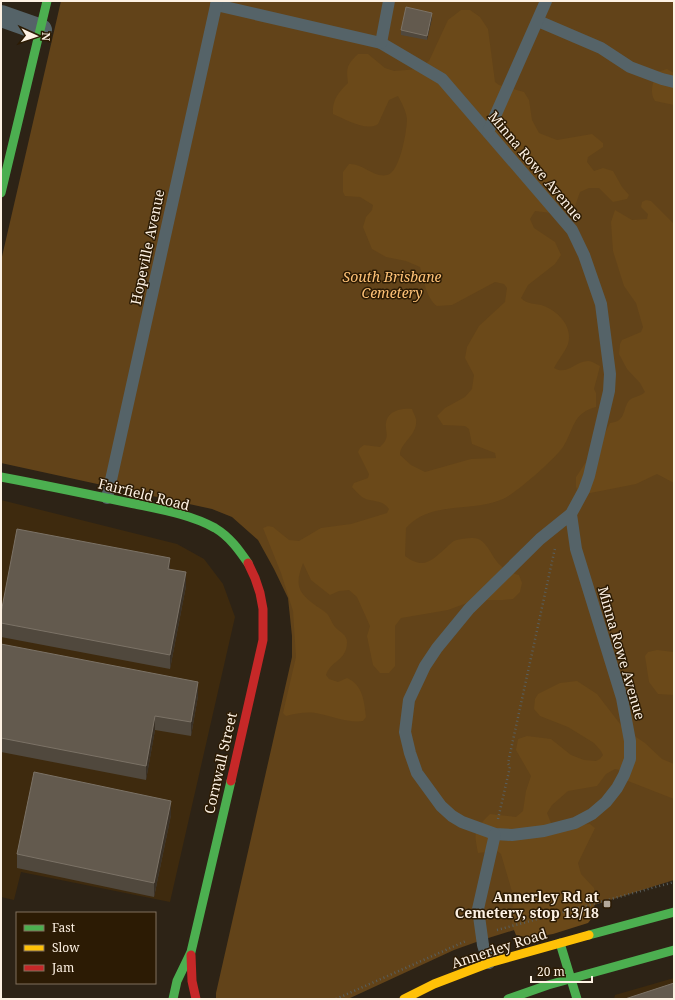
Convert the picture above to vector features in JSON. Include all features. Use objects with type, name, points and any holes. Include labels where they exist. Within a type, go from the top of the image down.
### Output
[{"type":"main road","points":[[1,193],[47,1]]},
{"type":"main road","name":"Fairfield Road","points":[[1,477],[165,511],[196,521],[216,529],[231,542],[245,557],[257,579]]},
{"type":"main road","name":"Cornwall Street","points":[[173,997],[182,969],[191,952],[263,640],[265,626],[264,611],[257,579]]},
{"type":"main road","name":"Annerley Road","points":[[404,999],[434,984],[489,963],[674,912]]},
{"type":"main road","points":[[560,943],[577,999]]},
{"type":"main road","points":[[508,999],[571,979],[674,950]]},
{"type":"main road","name":"Cornwall Street","points":[[191,952],[192,981],[196,999]]},
{"type":"street","points":[[1,16],[41,30]]},
{"type":"lane","points":[[381,42],[390,1]]},
{"type":"lane","points":[[488,132],[546,1]]},
{"type":"lane","name":"Minna Rowe Avenue","points":[[216,3],[381,42],[442,79],[572,230],[584,255],[601,304],[610,374],[609,391],[584,490],[570,514],[540,539],[469,609],[437,648],[425,666],[409,700],[405,732],[410,753],[418,773],[432,795],[452,816],[462,822],[495,834],[512,835],[544,830],[575,823],[592,814],[606,802],[618,788],[630,759],[630,741],[622,698],[576,549],[570,514]]},
{"type":"lane","name":"Hopeville Avenue","points":[[107,498],[216,3]]},
{"type":"lane","points":[[538,21],[601,48],[630,67],[674,82]]},
{"type":"lane","points":[[489,963],[483,945],[478,908],[495,834]]},
{"type":"path","points":[[495,834],[510,767],[508,763],[556,545]]},
{"type":"path","points":[[336,999],[482,935],[674,882]]},
{"type":"shaded area","points":[[461,10],[470,10],[480,17],[488,29],[495,82],[499,85],[524,92],[529,100],[532,120],[539,133],[557,140],[592,134],[603,143],[603,147],[588,157],[587,162],[594,171],[603,168],[613,171],[622,187],[629,195],[627,199],[613,202],[599,188],[589,188],[580,192],[574,209],[567,215],[535,211],[530,219],[534,228],[555,242],[561,255],[555,264],[528,285],[521,298],[526,302],[544,306],[555,312],[567,326],[569,338],[568,344],[554,368],[563,370],[588,361],[600,366],[594,389],[596,393],[596,407],[582,413],[575,423],[567,441],[559,452],[525,484],[508,496],[491,503],[478,506],[439,510],[416,519],[406,528],[405,556],[412,560],[422,563],[427,562],[432,560],[454,541],[466,538],[478,539],[485,544],[502,567],[509,572],[519,575],[522,583],[520,592],[513,599],[475,600],[448,610],[401,618],[395,626],[395,666],[389,673],[380,673],[373,665],[367,636],[370,626],[357,597],[349,590],[339,591],[330,595],[311,580],[303,563],[299,577],[299,587],[301,592],[327,614],[347,640],[346,648],[342,657],[331,666],[326,675],[329,679],[338,682],[347,678],[360,689],[366,717],[363,721],[357,721],[312,713],[299,713],[286,716],[283,713],[296,657],[293,611],[281,573],[263,528],[268,526],[273,527],[289,540],[299,541],[321,528],[351,524],[387,513],[389,509],[383,503],[365,499],[352,487],[354,483],[368,478],[369,474],[358,452],[360,448],[364,445],[381,446],[387,437],[387,419],[396,411],[412,409],[416,419],[416,425],[412,434],[403,446],[400,455],[411,465],[425,472],[471,459],[496,458],[495,453],[472,444],[469,429],[465,426],[443,425],[437,416],[445,408],[465,397],[472,389],[474,375],[465,358],[467,347],[479,326],[505,302],[507,288],[504,284],[495,282],[452,305],[437,306],[433,303],[428,294],[420,267],[406,261],[386,257],[372,249],[363,227],[366,217],[372,210],[373,205],[360,197],[345,196],[343,192],[343,172],[349,164],[354,164],[377,174],[387,175],[392,172],[396,167],[402,150],[406,132],[406,113],[398,96],[389,100],[378,124],[373,126],[362,126],[333,114],[336,97],[348,83],[348,67],[358,54],[368,54],[385,68],[394,71],[419,69],[429,61],[448,20]]},
{"type":"shaded area","points":[[667,69],[674,73],[674,105],[655,101],[652,94],[653,83],[657,72]]},
{"type":"shaded area","points":[[646,200],[651,201],[674,224],[674,483],[657,474],[636,484],[580,495],[576,487],[576,477],[604,435],[610,423],[619,420],[623,416],[626,406],[630,400],[645,392],[640,383],[627,369],[619,354],[622,340],[641,332],[643,327],[636,303],[624,286],[613,251],[611,222],[615,210],[632,220],[647,219],[648,214],[641,207],[642,202]]},
{"type":"shaded area","points":[[1,500],[177,544],[204,559],[223,584],[235,617],[170,902],[21,872],[14,900],[1,897]]},
{"type":"shaded area","points":[[657,650],[674,652],[674,695],[658,694],[649,682],[645,656],[648,652]]},
{"type":"shaded area","points":[[577,681],[597,694],[624,729],[645,743],[662,759],[674,764],[674,799],[628,781],[620,770],[615,769],[606,774],[597,786],[568,791],[552,805],[547,813],[551,823],[555,825],[590,824],[595,828],[578,863],[581,874],[594,888],[594,915],[588,923],[553,934],[529,938],[516,935],[512,925],[513,895],[501,854],[497,851],[478,853],[476,832],[480,824],[490,814],[516,817],[523,811],[526,791],[531,776],[516,750],[518,739],[527,736],[551,739],[571,755],[584,760],[596,761],[603,755],[594,743],[568,727],[540,716],[534,709],[535,699],[538,694],[560,683]]},
{"type":"shaded area","points":[[674,978],[674,999],[614,999],[615,995]]},
{"type":"green space","name":"South Brisbane Cemetery","points":[[61,1],[674,1],[674,880],[454,950],[348,999],[216,999],[216,993],[292,657],[292,636],[288,598],[258,540],[232,517],[212,509],[1,463],[1,261]]},
{"type":"building","points":[[406,7],[432,13],[427,36],[401,30]]},
{"type":"building","points":[[17,529],[170,558],[168,569],[186,572],[170,655],[1,623],[1,613]]},
{"type":"building","points":[[1,644],[198,682],[191,722],[155,716],[146,766],[1,738]]},
{"type":"building","points":[[34,772],[171,801],[154,883],[17,854]]},
{"type":"building","points":[[674,983],[674,999],[625,999]]},
{"type":"traffic: fast","points":[[1,193],[47,1]]},
{"type":"traffic: fast","points":[[1,477],[163,510],[195,519],[215,528],[225,535],[248,563]]},
{"type":"traffic: fast","points":[[173,999],[177,981],[191,952],[231,781]]},
{"type":"traffic: fast","points":[[589,935],[674,912]]},
{"type":"traffic: fast","points":[[560,943],[577,999]]},
{"type":"traffic: fast","points":[[508,999],[548,985],[674,950]]},
{"type":"traffic: slow","points":[[404,999],[434,984],[489,963],[589,935]]},
{"type":"traffic: jam","points":[[231,781],[263,640],[263,609],[260,593],[248,563]]},
{"type":"traffic: jam","points":[[191,955],[192,981],[196,999]]},
{"type":"place","name":"Annerley Rd at Cemetery, stop 13/18","points":[[607,904]]}]
